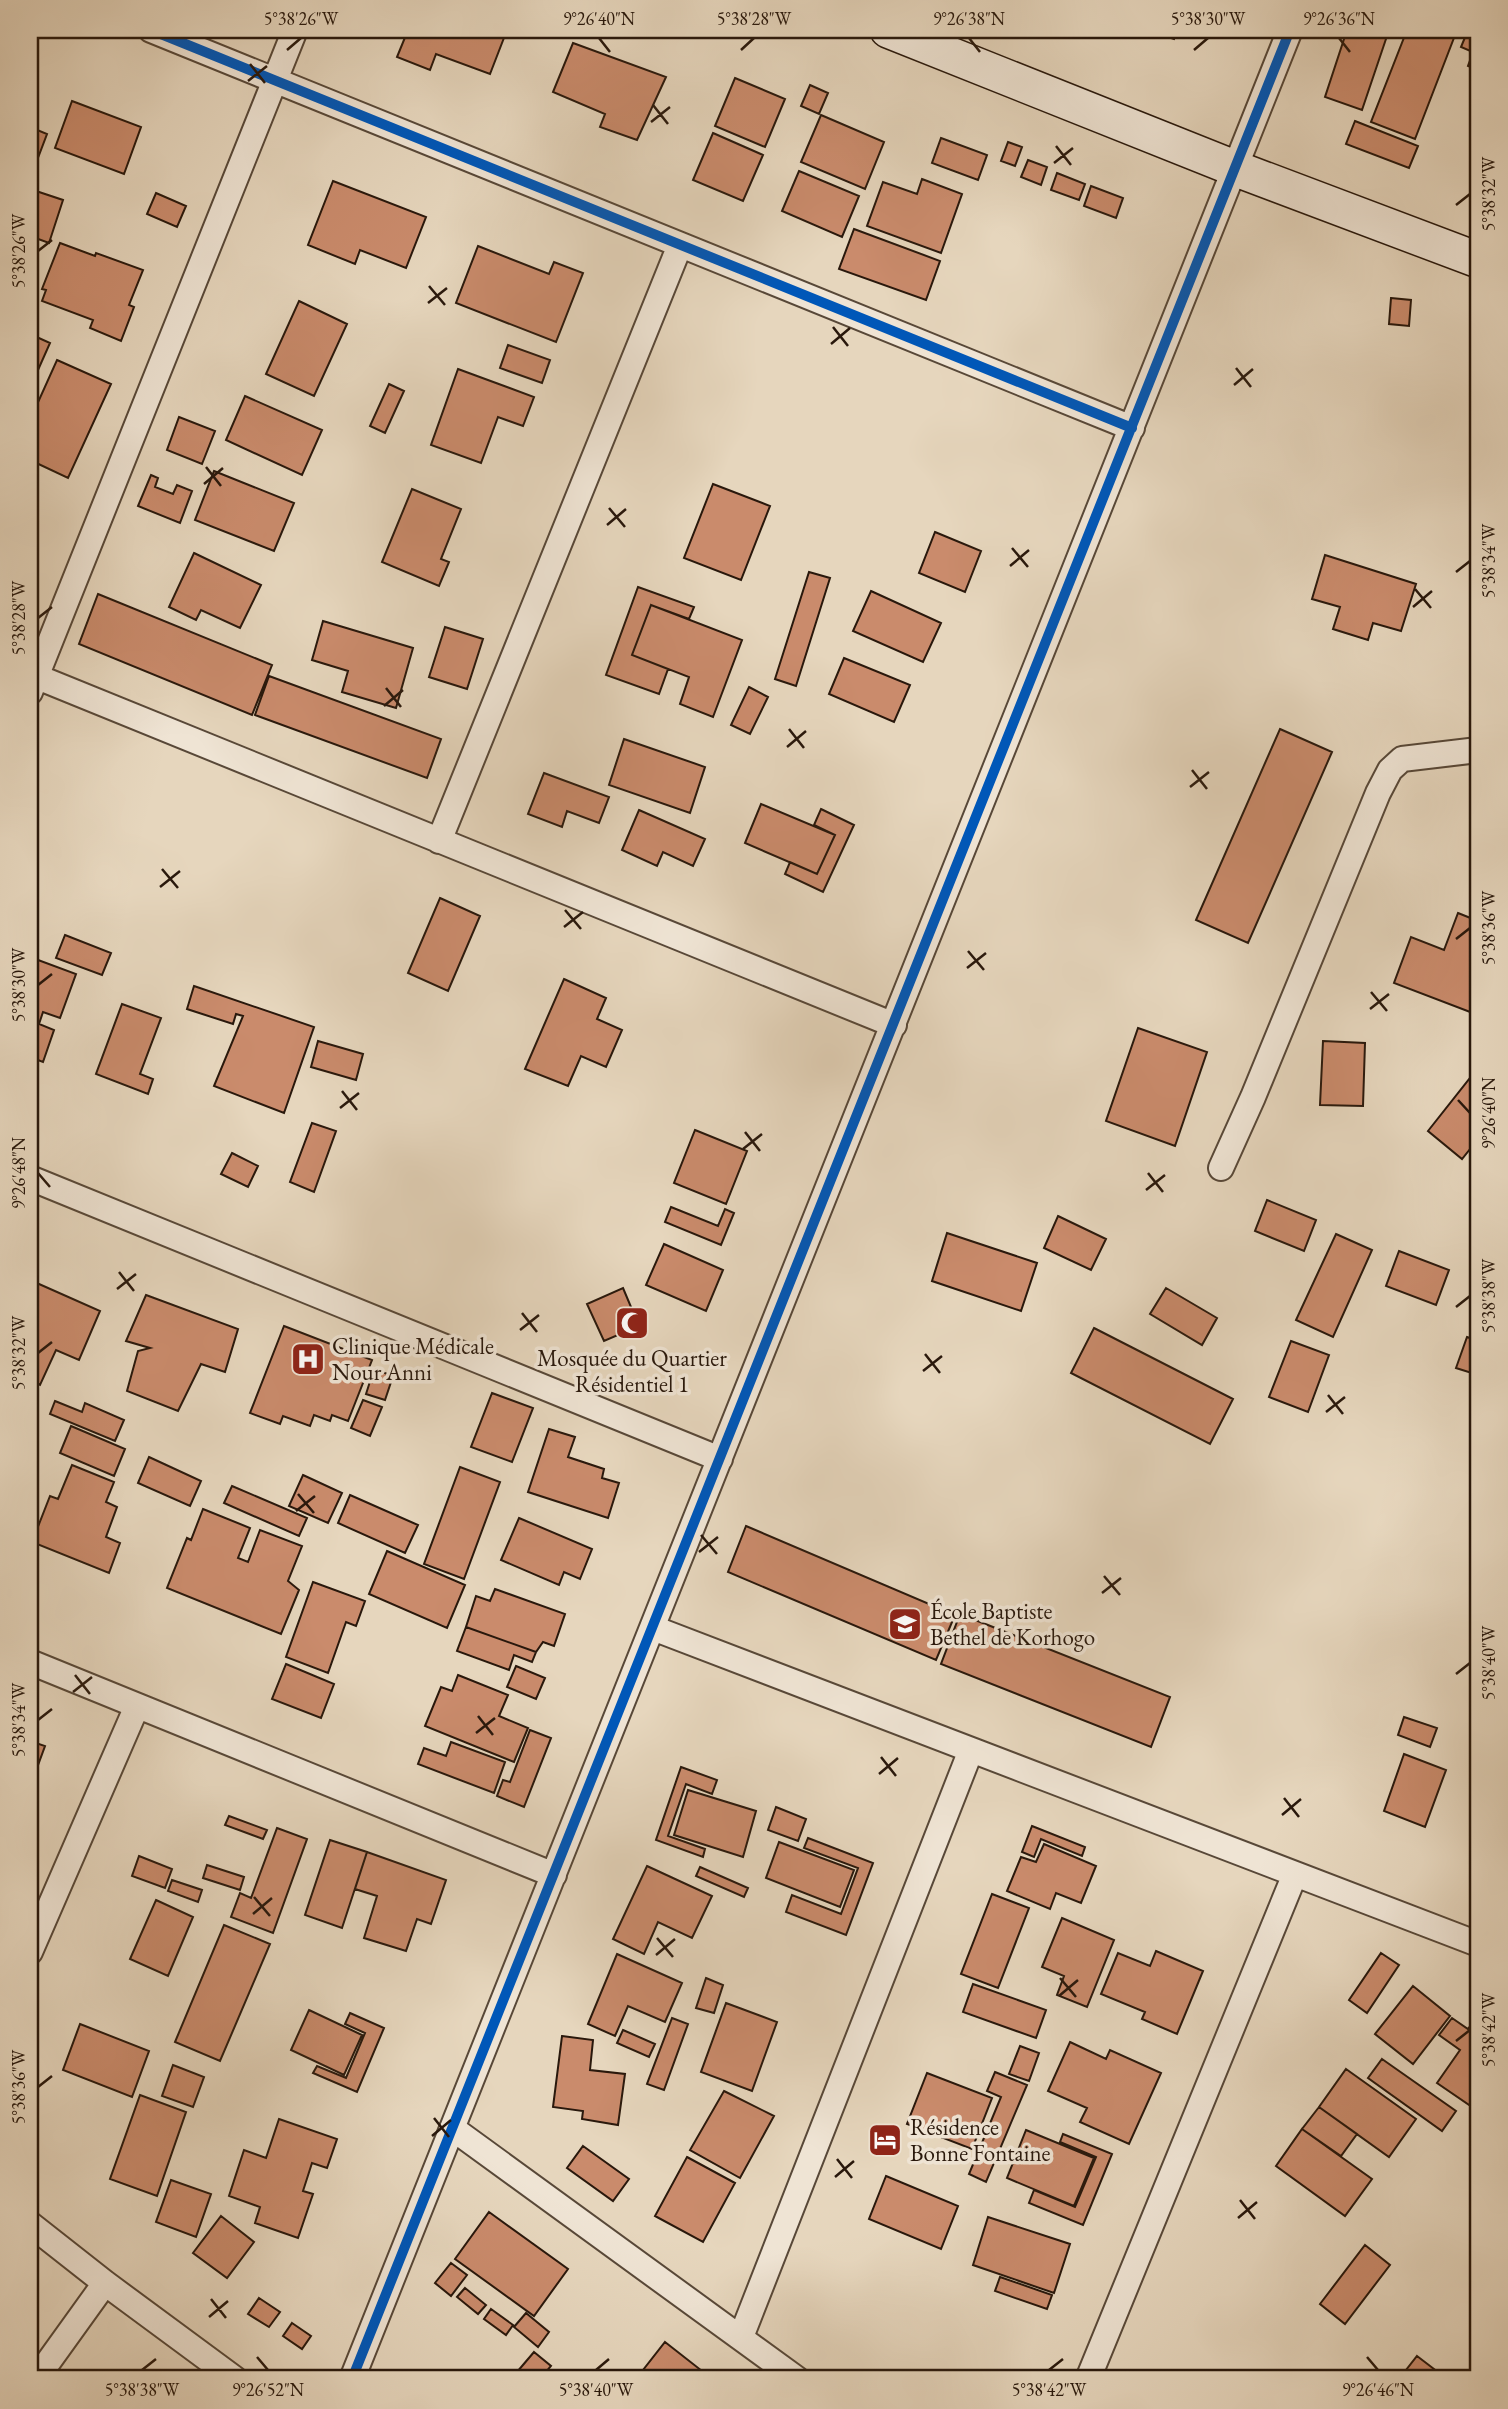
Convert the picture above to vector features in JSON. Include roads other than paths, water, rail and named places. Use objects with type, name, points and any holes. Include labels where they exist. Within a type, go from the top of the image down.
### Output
[{"type":"street","points":[[151,30],[1132,428]]},
{"type":"street","points":[[295,30],[32,681],[439,841],[894,1025]]},
{"type":"street","points":[[888,30],[1234,168],[1478,260]]},
{"type":"street","points":[[352,2379],[1290,30]]},
{"type":"street","points":[[439,841],[680,245]]},
{"type":"street","points":[[1221,1168],[1390,770],[1402,758],[1478,750]]},
{"type":"street","points":[[30,1178],[720,1459]]},
{"type":"street","points":[[653,1628],[1478,1944]]},
{"type":"street","points":[[30,1662],[554,1875]]},
{"type":"street","points":[[30,1952],[137,1706]]},
{"type":"street","points":[[741,2337],[971,1750]]},
{"type":"street","points":[[1088,2379],[1295,1874]]},
{"type":"street","points":[[452,2128],[797,2379]]},
{"type":"street","points":[[30,2224],[236,2379]]},
{"type":"street","points":[[36,2379],[105,2283]]},
{"type":"place","name":"Mosquée du Quartier Résidentiel 1","points":[[632,1323]]},
{"type":"place","name":"Clinique Médicale Nour Anni","points":[[308,1359]]},
{"type":"place","name":"École Baptiste Bethel de Korhogo","points":[[905,1624]]},
{"type":"place","name":"Résidence Bonne Fontaine","points":[[885,2140]]}]
